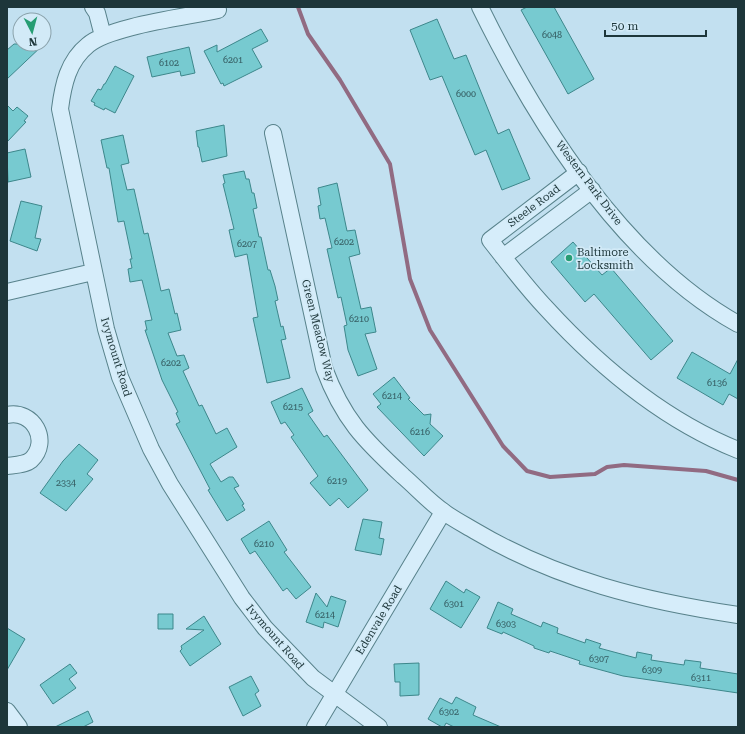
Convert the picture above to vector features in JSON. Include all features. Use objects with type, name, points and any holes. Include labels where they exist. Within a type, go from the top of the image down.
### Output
[{"type":"street","points":[[93,7],[97,13],[103,36]]},
{"type":"street","name":"Western Park Drive","points":[[480,7],[527,96],[592,190],[641,249],[676,282],[711,309],[738,324]]},
{"type":"street","name":"Ivymount Road","points":[[218,10],[128,28],[103,36],[88,45],[69,70],[62,87],[60,108],[93,272],[106,329],[120,376],[151,449],[170,484],[246,604],[291,657],[334,695],[379,727]]},
{"type":"street","name":"Green Meadow Way","points":[[273,133],[318,342],[334,394],[358,432],[382,456],[444,512],[500,546],[560,574],[635,596],[669,604],[738,615]]},
{"type":"street","name":"Steele Road","points":[[579,172],[490,240],[503,257],[592,190]]},
{"type":"street","points":[[503,257],[545,307],[585,350],[629,387],[668,414],[698,431],[738,450]]},
{"type":"street","points":[[7,292],[93,272]]},
{"type":"street","points":[[7,415],[24,415],[32,421],[40,440],[37,452],[30,461],[18,465],[7,466]]},
{"type":"street","name":"Edenvale Road","points":[[315,727],[444,512]]},
{"type":"street","points":[[7,711],[19,727]]},
{"type":"building","points":[[527,7],[554,7],[594,79],[568,94],[521,10]]},
{"type":"building","points":[[437,19],[454,59],[466,55],[498,134],[509,129],[530,179],[502,190],[486,150],[475,155],[442,76],[430,80],[410,30]]},
{"type":"building","points":[[261,29],[268,41],[252,49],[262,67],[224,86],[223,83],[221,84],[204,51],[217,45],[217,52]]},
{"type":"building","points":[[12,46],[12,52],[36,52],[7,79],[7,50]]},
{"type":"building","points":[[189,47],[195,73],[181,76],[180,71],[152,77],[147,57]]},
{"type":"building","points":[[115,66],[134,76],[115,113],[94,105],[95,103],[91,101],[98,89],[101,90]]},
{"type":"building","points":[[7,105],[13,111],[17,107],[28,116],[24,121],[26,122],[7,142]]},
{"type":"building","points":[[224,125],[227,156],[202,162],[196,131]]},
{"type":"building","points":[[123,135],[129,163],[121,165],[127,190],[134,189],[144,234],[148,233],[161,291],[169,289],[175,314],[177,313],[181,330],[168,333],[177,356],[184,355],[189,368],[183,371],[199,406],[202,405],[216,434],[227,428],[237,447],[210,464],[221,482],[229,477],[233,477],[239,486],[234,488],[244,504],[242,505],[245,510],[227,521],[208,490],[210,489],[176,424],[180,422],[176,413],[178,412],[162,380],[145,330],[147,330],[145,321],[152,320],[142,280],[130,282],[128,269],[132,268],[130,259],[132,259],[124,221],[118,222],[109,168],[107,168],[101,140]]},
{"type":"building","points":[[25,149],[31,177],[8,182],[7,153]]},
{"type":"building","points":[[244,171],[246,179],[249,179],[252,193],[254,193],[257,208],[253,209],[259,237],[261,237],[268,270],[270,270],[275,286],[278,300],[275,301],[281,327],[283,326],[286,339],[281,340],[290,378],[267,383],[253,318],[258,317],[247,254],[235,257],[229,230],[234,229],[223,184],[225,183],[223,175]]},
{"type":"building","points":[[337,183],[347,231],[355,230],[360,254],[349,257],[361,309],[371,307],[376,332],[365,334],[377,369],[358,376],[348,350],[344,326],[347,325],[341,297],[338,298],[327,249],[332,248],[325,218],[320,219],[318,206],[321,205],[318,188]]},
{"type":"building","points":[[21,201],[42,206],[35,238],[41,239],[37,251],[10,241]]},
{"type":"building","points":[[573,242],[602,275],[611,268],[673,341],[651,360],[594,294],[585,302],[551,262]]},
{"type":"building","points":[[692,352],[730,374],[738,359],[738,399],[729,394],[723,405],[677,378]]},
{"type":"building","points":[[394,377],[410,398],[408,399],[424,415],[431,414],[430,424],[443,436],[424,456],[377,407],[381,404],[373,394]]},
{"type":"building","points":[[302,388],[313,411],[308,414],[324,437],[327,435],[368,490],[348,508],[339,498],[330,506],[310,483],[318,476],[291,437],[294,435],[285,422],[281,424],[271,402]]},
{"type":"building","points":[[79,444],[98,460],[87,474],[93,479],[66,511],[40,493],[63,461]]},
{"type":"building","points":[[363,519],[382,522],[379,538],[384,539],[381,555],[355,550]]},
{"type":"building","points":[[269,521],[287,550],[284,552],[311,587],[296,599],[287,588],[283,591],[255,551],[250,554],[241,539]]},
{"type":"building","points":[[446,581],[464,593],[466,589],[480,597],[461,628],[430,609]]},
{"type":"building","points":[[316,593],[327,607],[331,596],[346,601],[338,627],[324,622],[323,628],[306,622]]},
{"type":"building","points":[[498,602],[513,609],[511,614],[541,627],[543,622],[558,628],[557,633],[585,643],[586,639],[601,644],[599,648],[636,658],[637,652],[652,655],[651,660],[684,665],[685,660],[701,662],[700,668],[738,674],[738,693],[623,676],[579,664],[580,661],[550,651],[549,653],[534,648],[534,646],[503,632],[502,634],[487,628]]},
{"type":"building","points":[[158,614],[173,614],[173,629],[158,629]]},
{"type":"building","points":[[204,616],[221,644],[190,666],[180,651],[182,649],[181,646],[204,630],[186,629]]},
{"type":"building","points":[[7,628],[25,639],[7,670]]},
{"type":"building","points":[[419,663],[419,695],[400,696],[400,682],[395,682],[394,664]]},
{"type":"building","points":[[70,664],[77,673],[69,679],[76,688],[53,704],[40,685]]},
{"type":"building","points":[[251,676],[259,691],[255,694],[261,706],[243,716],[229,687]]},
{"type":"building","points":[[456,697],[476,707],[473,715],[501,727],[454,727],[446,723],[444,727],[442,727],[428,719],[440,698],[452,704]]},
{"type":"building","points":[[88,711],[93,722],[83,727],[55,727]]},
{"type":"waterway","points":[[298,7],[308,34],[340,80],[390,164],[410,279],[430,330],[503,446],[527,471],[550,477],[595,474],[607,467],[624,465],[706,471],[738,480]]},
{"type":"place","name":"Baltimore Locksmith","points":[[569,258]]}]
